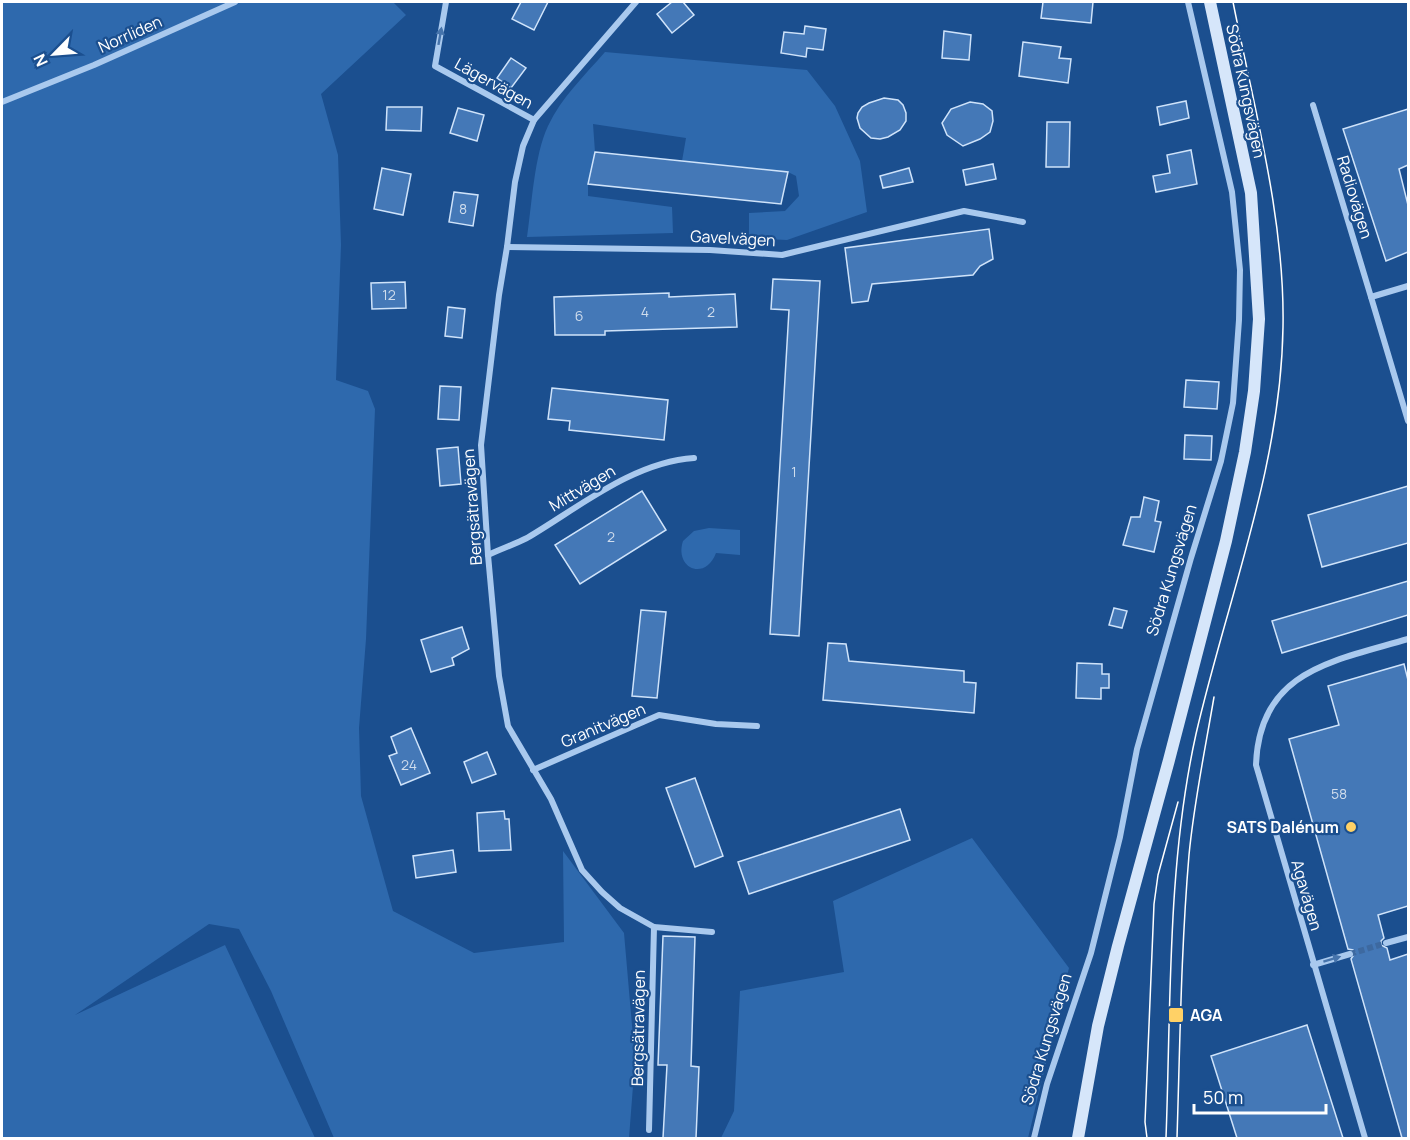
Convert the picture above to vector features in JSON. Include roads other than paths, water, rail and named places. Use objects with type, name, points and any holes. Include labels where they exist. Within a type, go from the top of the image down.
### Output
[{"type":"main road","name":"Södra Kungsvägen","points":[[1078,1138],[1098,1026],[1226,541],[1245,452],[1254,391],[1259,319],[1251,193],[1210,2]]},
{"type":"street","name":"Norrliden","points":[[2,102],[235,2]]},
{"type":"street","name":"Lägervägen","points":[[446,2],[435,66],[534,120]]},
{"type":"street","name":"Bergsätravägen","points":[[636,2],[534,120],[523,146],[515,183],[480,445],[499,676],[508,726],[551,799],[582,870],[602,892],[620,908],[654,927],[712,932]]},
{"type":"street","name":"Södra Kungsvägen","points":[[1034,1138],[1047,1084],[1090,952],[1120,837],[1137,749],[1178,601],[1221,461],[1233,404],[1239,320],[1239,270],[1232,192],[1188,2]]},
{"type":"street","name":"Radiovägen","points":[[1313,105],[1408,421]]},
{"type":"street","name":"Gavelvägen","points":[[507,247],[710,250],[782,255],[964,212],[1023,222]]},
{"type":"street","points":[[1371,297],[1408,286]]},
{"type":"street","name":"Mittvägen","points":[[489,555],[525,539],[625,477],[694,458]]},
{"type":"street","name":"Agavägen","points":[[1365,1138],[1256,765],[1256,745],[1271,708],[1282,692],[1297,678],[1335,661],[1408,639]]},
{"type":"street","name":"Granitvägen","points":[[533,770],[659,715],[716,724],[757,726]]},
{"type":"street","name":"Bergsätravägen","points":[[649,1130],[654,927]]},
{"type":"street","points":[[1386,943],[1408,937]]},
{"type":"street","points":[[1313,964],[1350,954]]},
{"type":"tunnel","points":[[1350,954],[1386,943]]},
{"type":"tram line","points":[[1166,1138],[1175,884],[1187,783],[1196,734],[1263,482],[1280,379],[1283,327],[1282,286],[1274,205],[1233,2]]},
{"type":"tram line","points":[[1177,1138],[1186,890],[1197,796],[1214,697]]},
{"type":"tram line","points":[[1147,1138],[1145,1122],[1154,904],[1158,875],[1178,802]]},
{"type":"place","name":"SATS Dalénum","points":[[1351,827]]},
{"type":"place","name":"AGA","points":[[1176,1015]]}]
